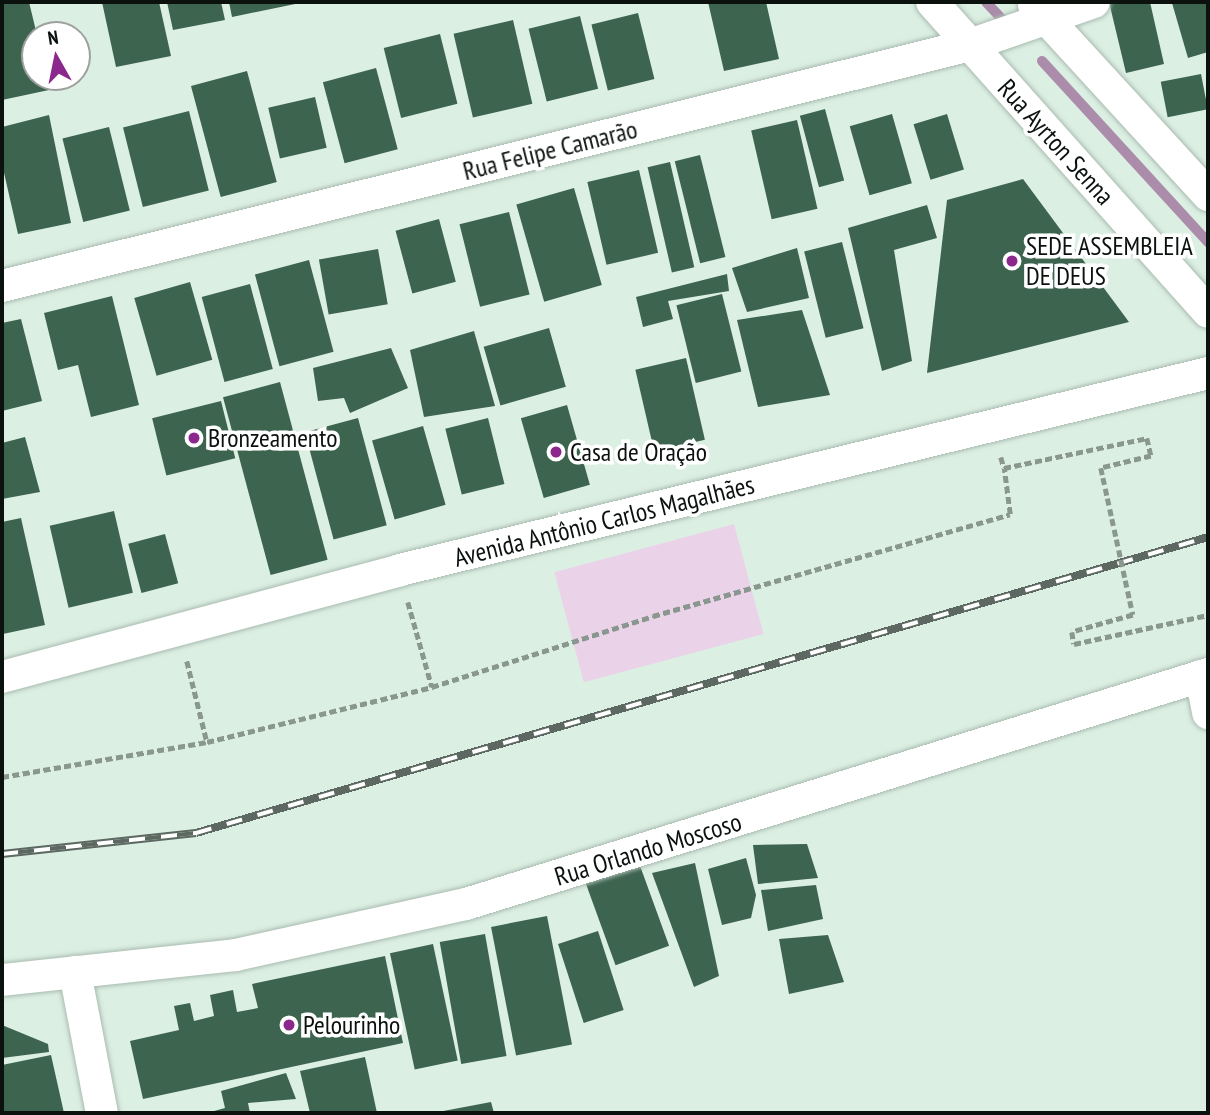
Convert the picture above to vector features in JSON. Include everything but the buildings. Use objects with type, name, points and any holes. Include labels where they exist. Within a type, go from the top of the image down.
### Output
[{"type":"street","name":"Rua Ayrton Senna","points":[[932,2],[1208,313]]},
{"type":"street","name":"Rua Felipe Camarão","points":[[2,286],[970,46],[1039,10],[1094,2]]},
{"type":"street","points":[[1039,10],[1208,195]]},
{"type":"street","name":"Avenida Antônio Carlos Magalhães","points":[[2,677],[400,570],[1208,373]]},
{"type":"street","points":[[1205,675],[1208,713]]},
{"type":"street","name":"Rua Orlando Moscoso","points":[[2,980],[236,955],[466,904],[1205,675]]},
{"type":"street","points":[[75,972],[102,1113]]},
{"type":"path","points":[[2,777],[207,742],[432,687],[653,616],[1010,514],[995,426]]},
{"type":"path","points":[[1004,468],[1147,438],[1151,456],[1101,468],[1133,615],[1072,632],[1074,645],[1208,615]]},
{"type":"path","points":[[400,570],[432,687]]},
{"type":"path","points":[[179,630],[207,742]]},
{"type":"shaded area","points":[[734,524],[764,634],[584,682],[554,572]]},
{"type":"waterway","points":[[986,2],[1003,20]]},
{"type":"waterway","points":[[1042,61],[1208,242]]},
{"type":"railway","points":[[2,854],[196,833],[1208,537]]},
{"type":"place","name":"SEDE ASSEMBLEIA DE DEUS","points":[[1012,261]]},
{"type":"place","name":"Bronzeamento","points":[[194,438]]},
{"type":"place","name":"Casa de Oração","points":[[556,452]]},
{"type":"place","name":"Pelourinho","points":[[289,1025]]}]
